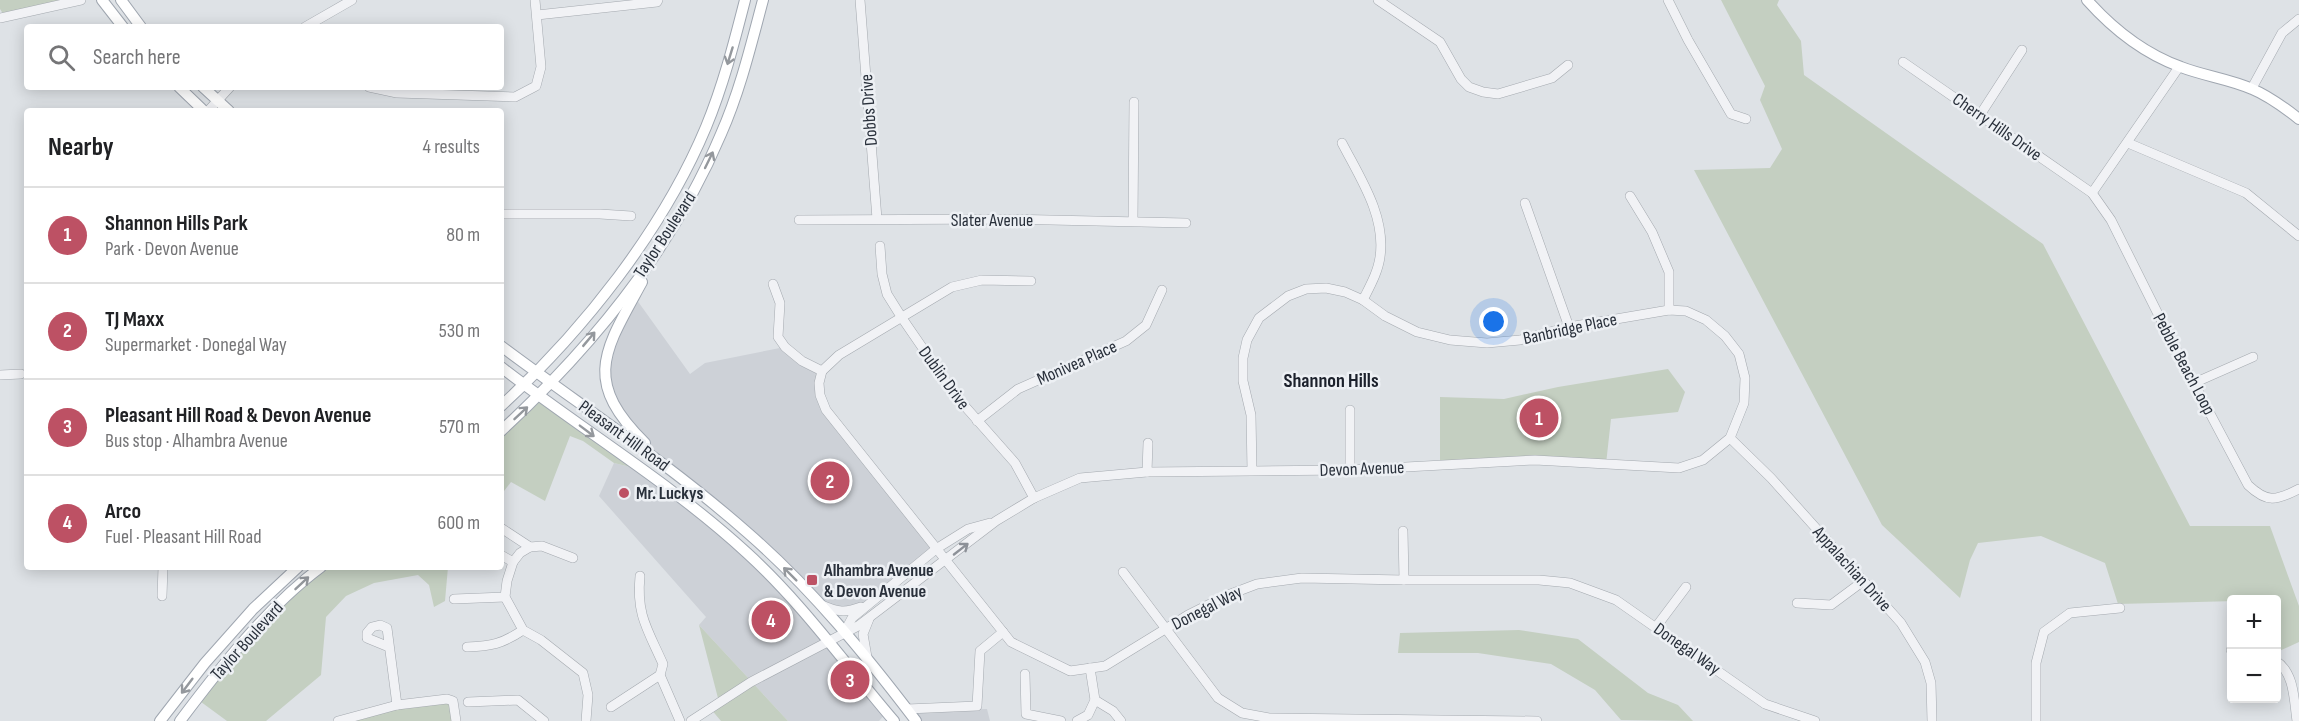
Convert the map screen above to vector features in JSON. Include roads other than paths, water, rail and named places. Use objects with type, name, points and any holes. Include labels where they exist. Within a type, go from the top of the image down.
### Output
[{"type":"main road","points":[[102,0],[121,24]]},
{"type":"main road","points":[[121,0],[139,24]]},
{"type":"main road","name":"Taylor Boulevard","points":[[504,403],[524,385],[607,292],[648,233],[679,182],[709,117],[730,58],[745,0]]},
{"type":"main road","name":"Taylor Boulevard","points":[[504,428],[551,384],[621,302],[663,242],[722,134],[747,63],[763,0]]},
{"type":"main road","points":[[2086,0],[2108,24],[2179,67],[2252,88],[2299,119]]},
{"type":"main road","points":[[182,90],[203,108]]},
{"type":"main road","points":[[206,90],[226,108]]},
{"type":"main road","points":[[663,242],[618,325],[608,347],[604,371],[605,384],[625,424],[673,471]]},
{"type":"main road","name":"Pleasant Hill Road","points":[[504,348],[673,471],[750,534],[822,605],[867,657],[916,721]]},
{"type":"main road","name":"Pleasant Hill Road","points":[[504,369],[667,487],[748,554],[777,583],[894,721]]},
{"type":"main road","name":"Taylor Boulevard","points":[[160,721],[205,663],[253,609],[295,570]]},
{"type":"main road","name":"Taylor Boulevard","points":[[180,721],[216,672],[264,619],[318,570]]},
{"type":"street","points":[[0,18],[81,0]]},
{"type":"street","points":[[311,24],[352,0]]},
{"type":"street","points":[[383,90],[397,93],[515,97],[536,86],[541,68],[535,0]]},
{"type":"street","points":[[537,15],[657,2],[658,0]]},
{"type":"street","name":"Dobbs Drive","points":[[860,0],[877,219]]},
{"type":"street","points":[[1668,0],[1688,40],[1731,114],[1746,119]]},
{"type":"street","points":[[1381,1],[1440,42],[1461,79],[1469,87],[1483,92],[1498,94],[1552,78],[1568,65]]},
{"type":"street","points":[[2252,88],[2282,33],[2299,19]]},
{"type":"street","points":[[1980,115],[2022,50]]},
{"type":"street","name":"Cherry Hills Drive","points":[[1903,62],[2092,193]]},
{"type":"street","points":[[2092,193],[2179,67]]},
{"type":"street","points":[[209,108],[227,90]]},
{"type":"street","points":[[1133,221],[1134,102]]},
{"type":"street","points":[[1342,143],[1372,202],[1380,229],[1380,258],[1376,274],[1363,300]]},
{"type":"street","points":[[2128,143],[2246,193],[2299,236]]},
{"type":"street","name":"Pebble Beach Loop","points":[[2092,193],[2111,220],[2248,485],[2261,497],[2275,499],[2299,489]]},
{"type":"street","points":[[1630,196],[1652,232],[1669,272],[1669,310]]},
{"type":"street","points":[[1525,203],[1569,327]]},
{"type":"street","points":[[504,214],[631,216]]},
{"type":"street","name":"Slater Avenue","points":[[799,220],[1186,223]]},
{"type":"street","name":"Dublin Drive","points":[[880,246],[882,274],[887,294],[955,395],[1015,463],[1034,498]]},
{"type":"street","points":[[773,284],[780,303],[778,336],[785,346],[802,361],[822,371],[839,355],[952,288],[982,280],[1031,281]]},
{"type":"street","name":"Banbridge Place","points":[[1252,471],[1251,415],[1243,381],[1243,358],[1247,340],[1259,318],[1288,296],[1306,289],[1326,288],[1345,292],[1417,332],[1450,340],[1487,343],[1520,340],[1569,327],[1669,310],[1686,311],[1706,320],[1725,336],[1739,354],[1745,378],[1744,403],[1730,438]]},
{"type":"street","name":"Monivea Place","points":[[977,421],[1018,389],[1125,341],[1146,324],[1162,290]]},
{"type":"street","points":[[2194,383],[2253,357]]},
{"type":"street","name":"Donegal Way","points":[[822,371],[819,383],[820,395],[826,410],[1011,642],[1070,671],[1105,666],[1228,595],[1257,584],[1302,578],[1539,580],[1570,583],[1616,600],[1765,704],[1815,721]]},
{"type":"street","points":[[0,375],[21,374]]},
{"type":"street","points":[[1350,410],[1350,470]]},
{"type":"street","name":"Devon Avenue","points":[[691,721],[751,682],[845,631],[852,618],[872,608],[945,561],[996,521],[1034,498],[1080,478],[1147,472],[1350,470],[1535,460],[1679,468],[1703,460],[1730,438]]},
{"type":"street","name":"Appalachian Drive","points":[[1730,438],[1771,478],[1901,624],[1925,662],[1931,683],[1932,721]]},
{"type":"street","points":[[1147,472],[1148,443]]},
{"type":"street","name":"Devon Avenue","points":[[822,605],[839,612],[872,608],[936,549],[968,529],[996,521]]},
{"type":"street","points":[[504,530],[530,547]]},
{"type":"street","points":[[1403,531],[1404,580]]},
{"type":"street","points":[[573,558],[554,549],[542,546],[530,547],[520,553],[513,562],[505,597],[523,630],[541,640],[583,673],[588,695],[585,721]]},
{"type":"street","points":[[504,557],[513,562]]},
{"type":"street","points":[[162,596],[163,570]]},
{"type":"street","points":[[1123,572],[1218,698],[1242,713],[1269,718],[1537,721]]},
{"type":"street","points":[[640,576],[638,599],[642,617],[663,664],[660,675],[680,721]]},
{"type":"street","points":[[1797,603],[1831,605],[1862,582]]},
{"type":"street","points":[[1656,627],[1686,587]]},
{"type":"street","points":[[454,599],[505,597]]},
{"type":"street","points":[[867,657],[863,634],[872,608]]},
{"type":"street","points":[[2036,721],[2036,663],[2044,632],[2070,613],[2120,608]]},
{"type":"street","points":[[466,647],[493,646],[523,630]]},
{"type":"street","points":[[907,709],[977,706],[980,651],[1003,632]]},
{"type":"street","points":[[389,647],[397,705]]},
{"type":"street","points":[[2281,664],[2292,686],[2297,721]]},
{"type":"street","points":[[1077,721],[1088,715],[1095,700],[1089,668]]},
{"type":"street","points":[[1025,674],[1026,714],[1060,721]]},
{"type":"street","points":[[611,707],[660,675]]},
{"type":"street","points":[[338,721],[397,705],[447,699],[453,701],[456,721]]},
{"type":"street","points":[[468,702],[518,700],[537,719]]},
{"type":"street","points":[[1095,700],[1113,711],[1121,721]]},
{"type":"place","name":"Shannon Hills Park","points":[[1539,418]]},
{"type":"place","name":"TJ Maxx","points":[[830,481]]},
{"type":"place","name":"Mr. Luckys","points":[[624,493]]},
{"type":"place","name":"Alhambra Avenue & Devon Avenue","points":[[812,580]]},
{"type":"place","name":"Arco","points":[[771,620]]},
{"type":"place","name":"Pleasant Hill Road & Devon Avenue","points":[[850,680]]},
{"type":"district","name":"Shannon Hills","points":[[1331,381]]}]
